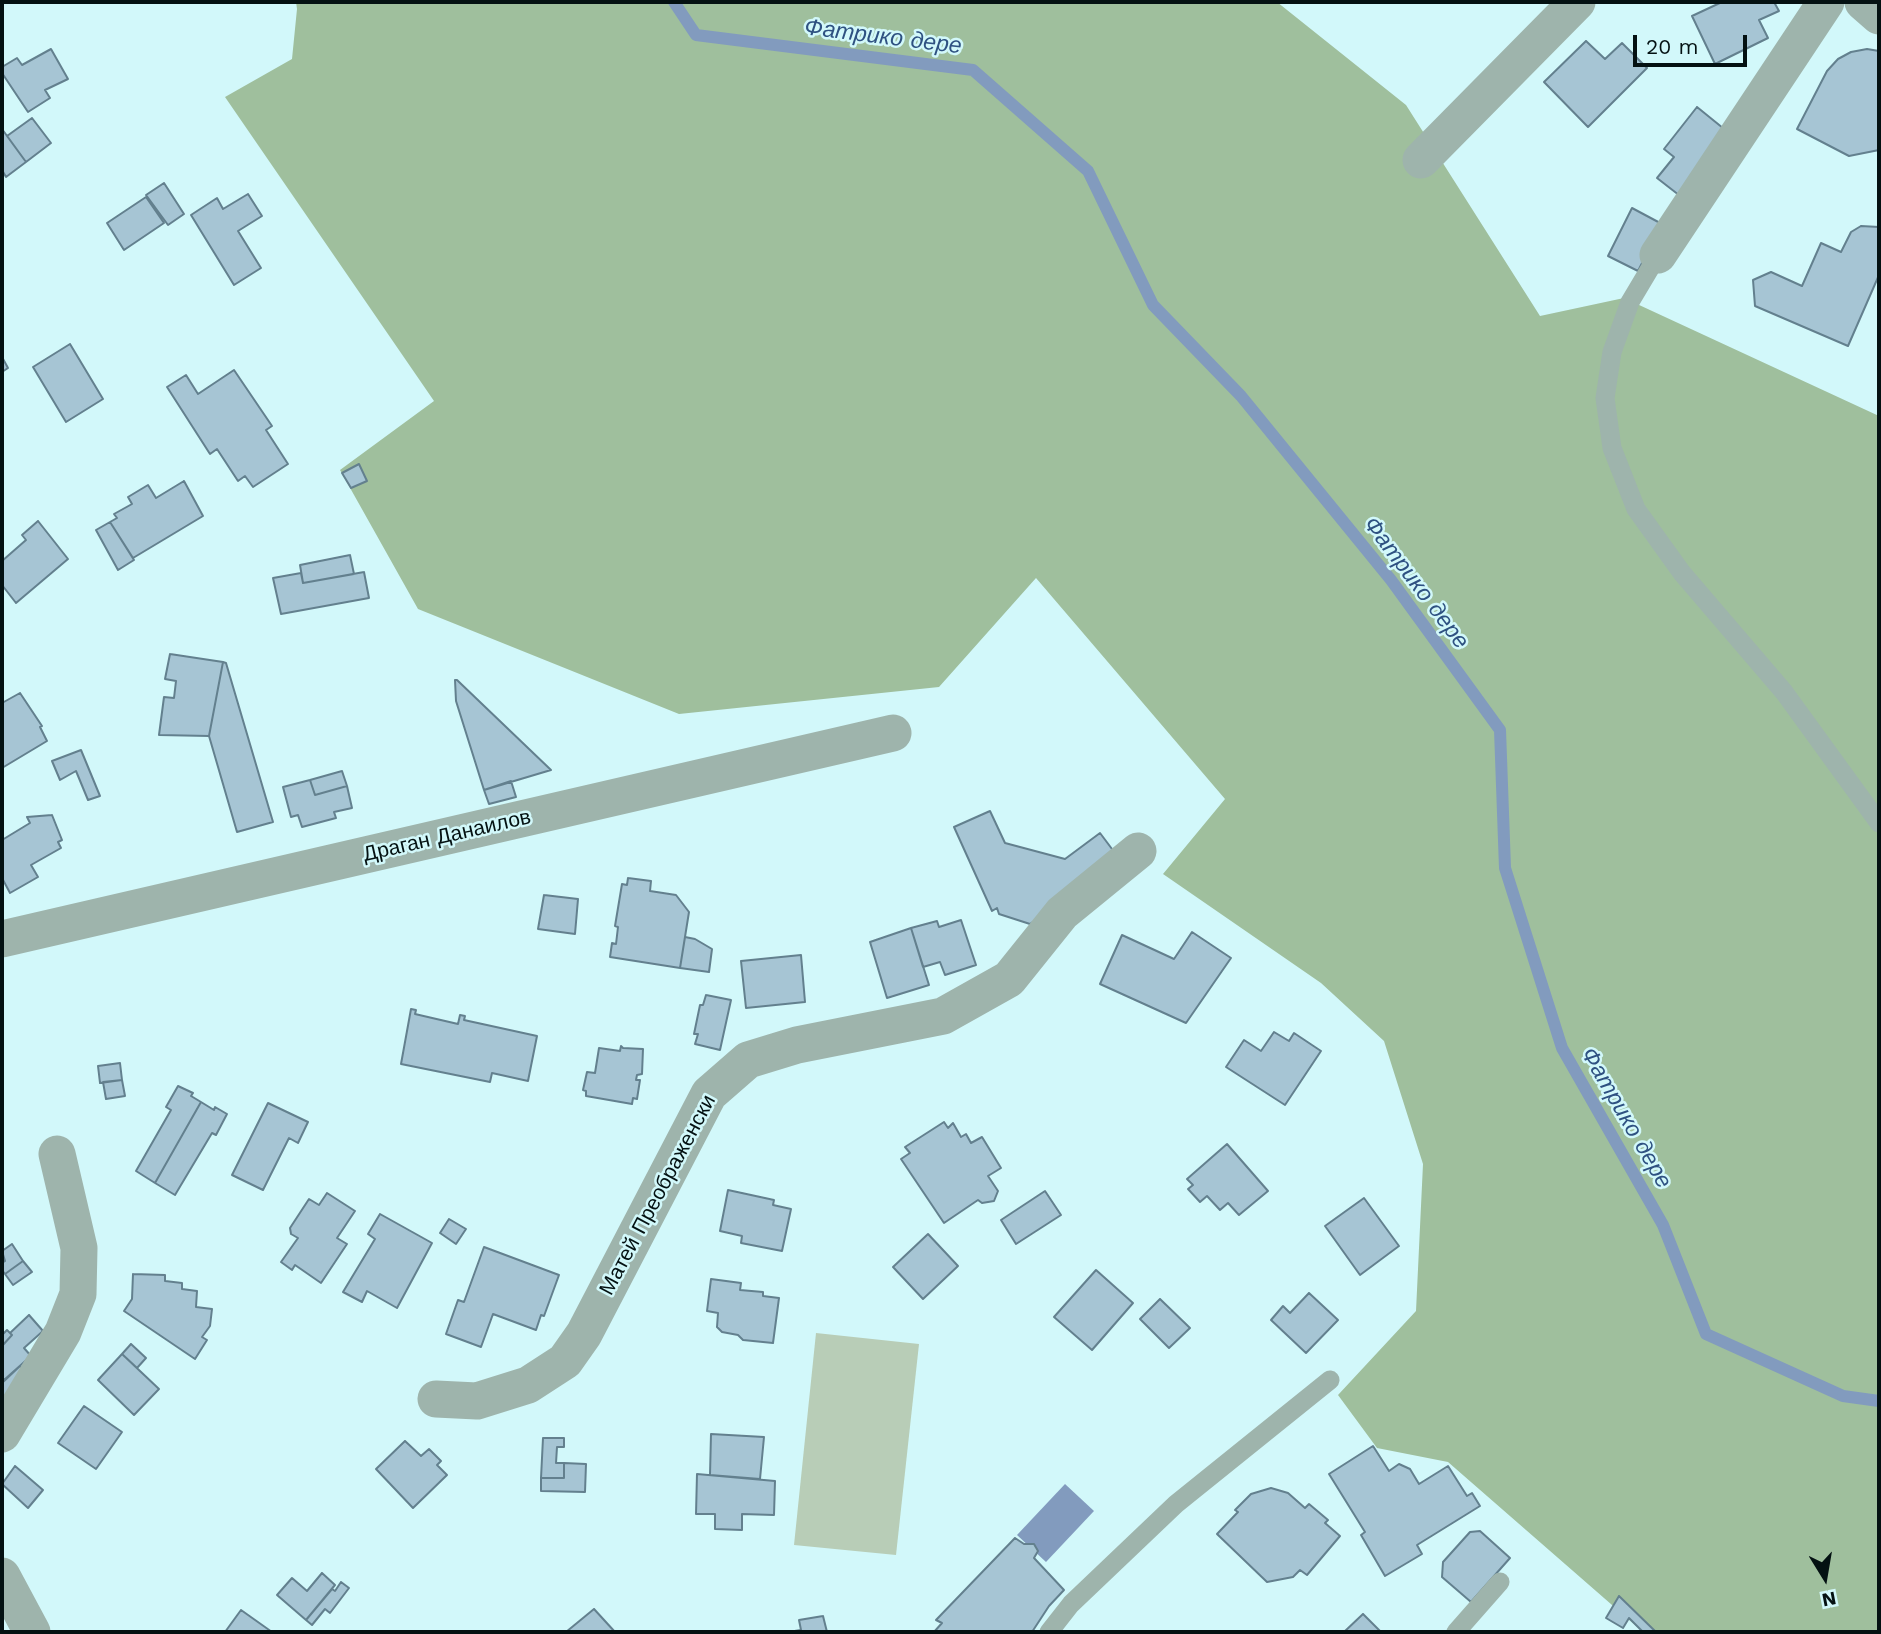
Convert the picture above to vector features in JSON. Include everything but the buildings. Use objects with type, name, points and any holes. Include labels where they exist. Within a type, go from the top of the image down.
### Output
[{"type":"street","points":[[1421,160],[1577,2]]},
{"type":"street","points":[[1658,255],[1826,2]]},
{"type":"street","points":[[1863,2],[1879,16]]},
{"type":"street","name":"Драган Данаилов","points":[[2,939],[893,733]]},
{"type":"street","name":"Матей Преображенски","points":[[436,1399],[477,1401],[528,1385],[565,1361],[584,1334],[709,1094],[748,1060],[797,1045],[943,1016],[1009,979],[1062,913],[1138,851]]},
{"type":"street","points":[[2,1434],[63,1332],[78,1294],[79,1248],[57,1154]]},
{"type":"street","points":[[2,1576],[32,1632]]},
{"type":"lane","points":[[1658,255],[1630,302],[1612,352],[1605,398],[1612,448],[1636,509],[1682,573],[1784,692],[1879,823]]},
{"type":"lane","points":[[1049,1632],[1071,1604],[1176,1504],[1330,1380]]},
{"type":"lane","points":[[1456,1632],[1500,1581]]},
{"type":"green space","points":[[296,2],[1277,2],[1406,105],[1540,316],[1624,298],[1879,416],[1879,1632],[1643,1632],[1448,1462],[1377,1448],[1338,1395],[1416,1311],[1423,1164],[1384,1041],[1321,983],[1163,874],[1225,799],[1036,578],[939,687],[679,714],[418,609],[340,470],[434,401],[225,97],[292,59]]},
{"type":"green space","points":[[816,1333],[919,1344],[896,1555],[794,1545]]},
{"type":"water","points":[[1065,1484],[1094,1511],[1046,1562],[1017,1535]]},
{"type":"waterway","name":"Фатрико дере","points":[[674,2],[696,35],[973,70],[1088,171],[1153,305],[1241,396],[1391,580],[1500,730],[1505,868],[1562,1048],[1663,1225],[1706,1334],[1843,1396],[1879,1401]]}]
